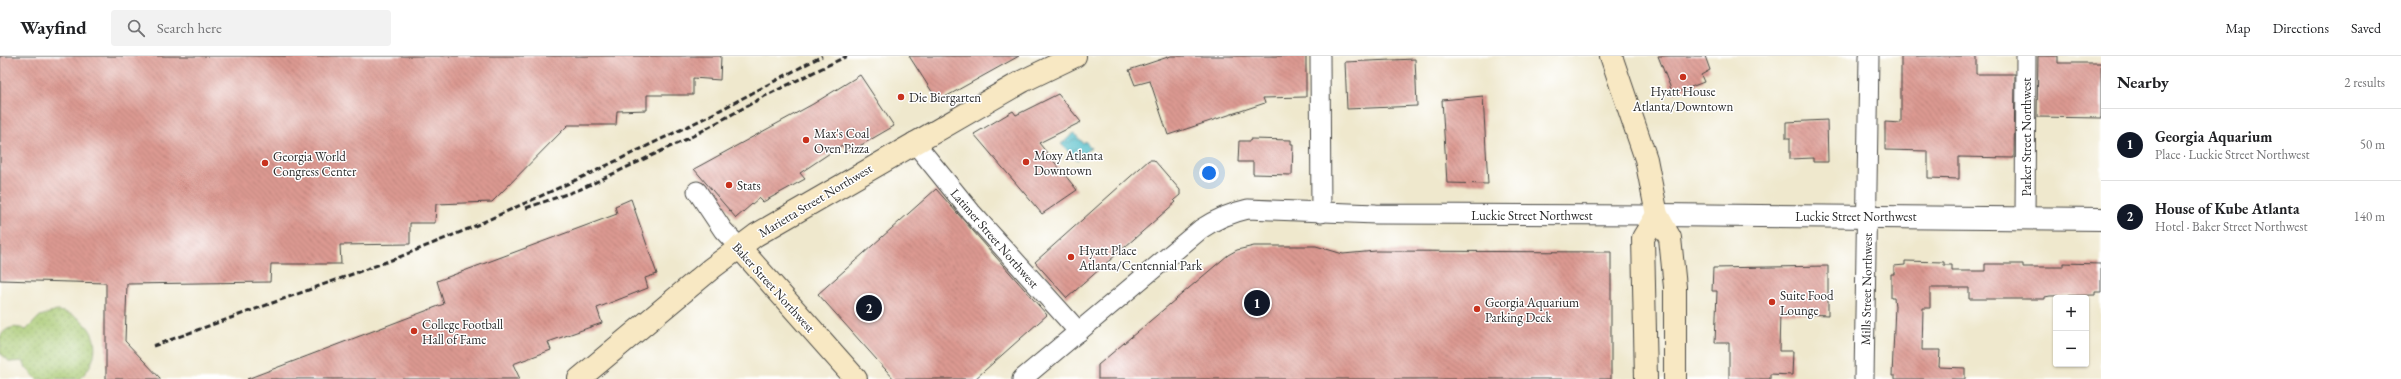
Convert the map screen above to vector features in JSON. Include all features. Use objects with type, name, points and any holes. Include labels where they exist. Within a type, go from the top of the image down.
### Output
[{"type":"main road","name":"Marietta Street Northwest","points":[[579,379],[738,248],[756,235],[1023,80],[1075,56]]},
{"type":"main road","points":[[1611,56],[1646,158],[1658,215],[1670,238],[1673,255],[1675,379]]},
{"type":"main road","points":[[1646,379],[1643,238],[1658,215]]},
{"type":"main road","name":"Baker Street Northwest","points":[[738,248],[856,379]]},
{"type":"street","points":[[1320,56],[1321,213]]},
{"type":"street","name":"Mills Street Northwest","points":[[1864,379],[1868,56]]},
{"type":"street","name":"Parker Street Northwest","points":[[2025,218],[2026,56]]},
{"type":"street","name":"Latimer Street Northwest","points":[[914,142],[971,212],[1079,332]]},
{"type":"street","name":"Baker Street Northwest","points":[[697,191],[723,230],[738,248]]},
{"type":"street","name":"Luckie Street Northwest","points":[[1022,379],[1200,229],[1215,220],[1232,213],[1248,209],[1321,213],[1528,217],[1658,215],[2101,219]]},
{"type":"green space","points":[[57,311],[70,314],[81,320],[93,337],[95,348],[93,358],[88,369],[79,379],[37,379],[26,368],[23,361],[10,362],[0,353],[0,337],[5,331],[15,327],[26,330],[40,316]]},
{"type":"water","points":[[1074,133],[1083,143],[1085,141],[1091,148],[1077,160],[1061,144]]},
{"type":"building","name":"Georgia World Congress Center","points":[[0,56],[721,56],[720,80],[693,78],[693,95],[647,95],[647,110],[617,111],[616,125],[568,125],[492,202],[436,204],[435,223],[410,223],[410,244],[340,245],[341,264],[271,264],[270,282],[127,284],[125,341],[161,379],[106,379],[106,283],[0,280]]},
{"type":"building","points":[[909,56],[1019,56],[938,101]]},
{"type":"building","points":[[1171,56],[1306,56],[1306,97],[1263,98],[1265,103],[1168,135],[1150,81],[1135,85],[1129,70]]},
{"type":"building","name":"Hyatt House Atlanta/Downtown","points":[[1658,56],[1705,56],[1710,70],[1701,75],[1704,82],[1673,94]]},
{"type":"building","points":[[1901,56],[1976,56],[1976,74],[2015,74],[2014,158],[1959,157],[1959,179],[1928,178],[1928,151],[1885,150],[1885,122],[1901,123]]},
{"type":"building","points":[[2038,56],[2058,56],[2058,63],[2101,63],[2101,118],[2037,117]]},
{"type":"building","points":[[1415,59],[1417,106],[1347,109],[1345,62]]},
{"type":"building","points":[[860,75],[894,126],[851,151],[842,145],[800,173],[805,179],[763,202],[759,198],[736,218],[694,169],[813,104]]},
{"type":"building","name":"Moxy Atlanta Downtown","points":[[1058,94],[1081,122],[1039,143],[1077,190],[1042,214],[974,134],[1013,111],[1016,115]]},
{"type":"building","points":[[1483,96],[1488,184],[1447,183],[1442,100]]},
{"type":"building","points":[[1827,120],[1828,162],[1813,162],[1813,158],[1790,159],[1790,138],[1786,138],[1786,122]]},
{"type":"building","points":[[1251,139],[1291,140],[1291,144],[1293,144],[1292,175],[1253,174],[1253,162],[1238,162],[1239,141],[1250,141]]},
{"type":"building","points":[[1149,160],[1154,160],[1180,190],[1180,195],[1174,200],[1176,202],[1067,298],[1035,262]]},
{"type":"building","points":[[936,189],[1047,315],[975,379],[894,379],[818,294]]},
{"type":"building","points":[[631,199],[657,274],[645,278],[648,288],[597,308],[602,323],[548,342],[551,350],[513,364],[520,379],[247,379],[444,304],[437,281],[617,214],[615,206]]},
{"type":"building","points":[[1254,246],[1316,246],[1343,254],[1376,251],[1611,252],[1611,379],[1098,379],[1098,365],[1228,255],[1237,250]]},
{"type":"building","points":[[1905,261],[1944,262],[1944,265],[1952,265],[1952,271],[1985,271],[1985,264],[2023,264],[2023,267],[2063,267],[2063,263],[2101,264],[2101,292],[2095,292],[2095,295],[2053,295],[2045,297],[2045,299],[1969,299],[1969,288],[1930,288],[1930,308],[1923,308],[1922,350],[1940,350],[1939,367],[1965,368],[1965,379],[1895,379],[1895,376],[1892,376],[1895,306],[1894,298],[1891,298],[1891,274],[1894,274],[1894,266],[1905,265]]},
{"type":"building","name":"Suite Food Lounge","points":[[1828,266],[1828,315],[1780,313],[1779,351],[1793,351],[1792,375],[1770,374],[1770,379],[1729,379],[1729,343],[1715,343],[1717,291],[1712,291],[1713,268]]},
{"type":"railway","points":[[153,346],[397,258],[468,229],[587,175],[709,116],[822,56]]},
{"type":"railway","points":[[526,208],[581,189],[693,136],[765,96],[847,56]]},
{"type":"place","name":"Hyatt House Atlanta/Downtown","points":[[1683,77]]},
{"type":"place","name":"Die Biergarten","points":[[901,97]]},
{"type":"place","name":"Max's Coal Oven Pizza","points":[[806,140]]},
{"type":"place","name":"Moxy Atlanta Downtown","points":[[1026,162]]},
{"type":"place","name":"Georgia World Congress Center","points":[[265,163]]},
{"type":"place","name":"Stats","points":[[729,185]]},
{"type":"place","name":"Hyatt Place Atlanta/Centennial Park","points":[[1071,257]]},
{"type":"place","name":"Suite Food Lounge","points":[[1772,302]]},
{"type":"place","name":"Georgia Aquarium","points":[[1257,303]]},
{"type":"place","name":"House of Kube Atlanta","points":[[869,308]]},
{"type":"place","name":"Georgia Aquarium Parking Deck","points":[[1477,309]]},
{"type":"place","name":"College Football Hall of Fame","points":[[414,331]]}]
